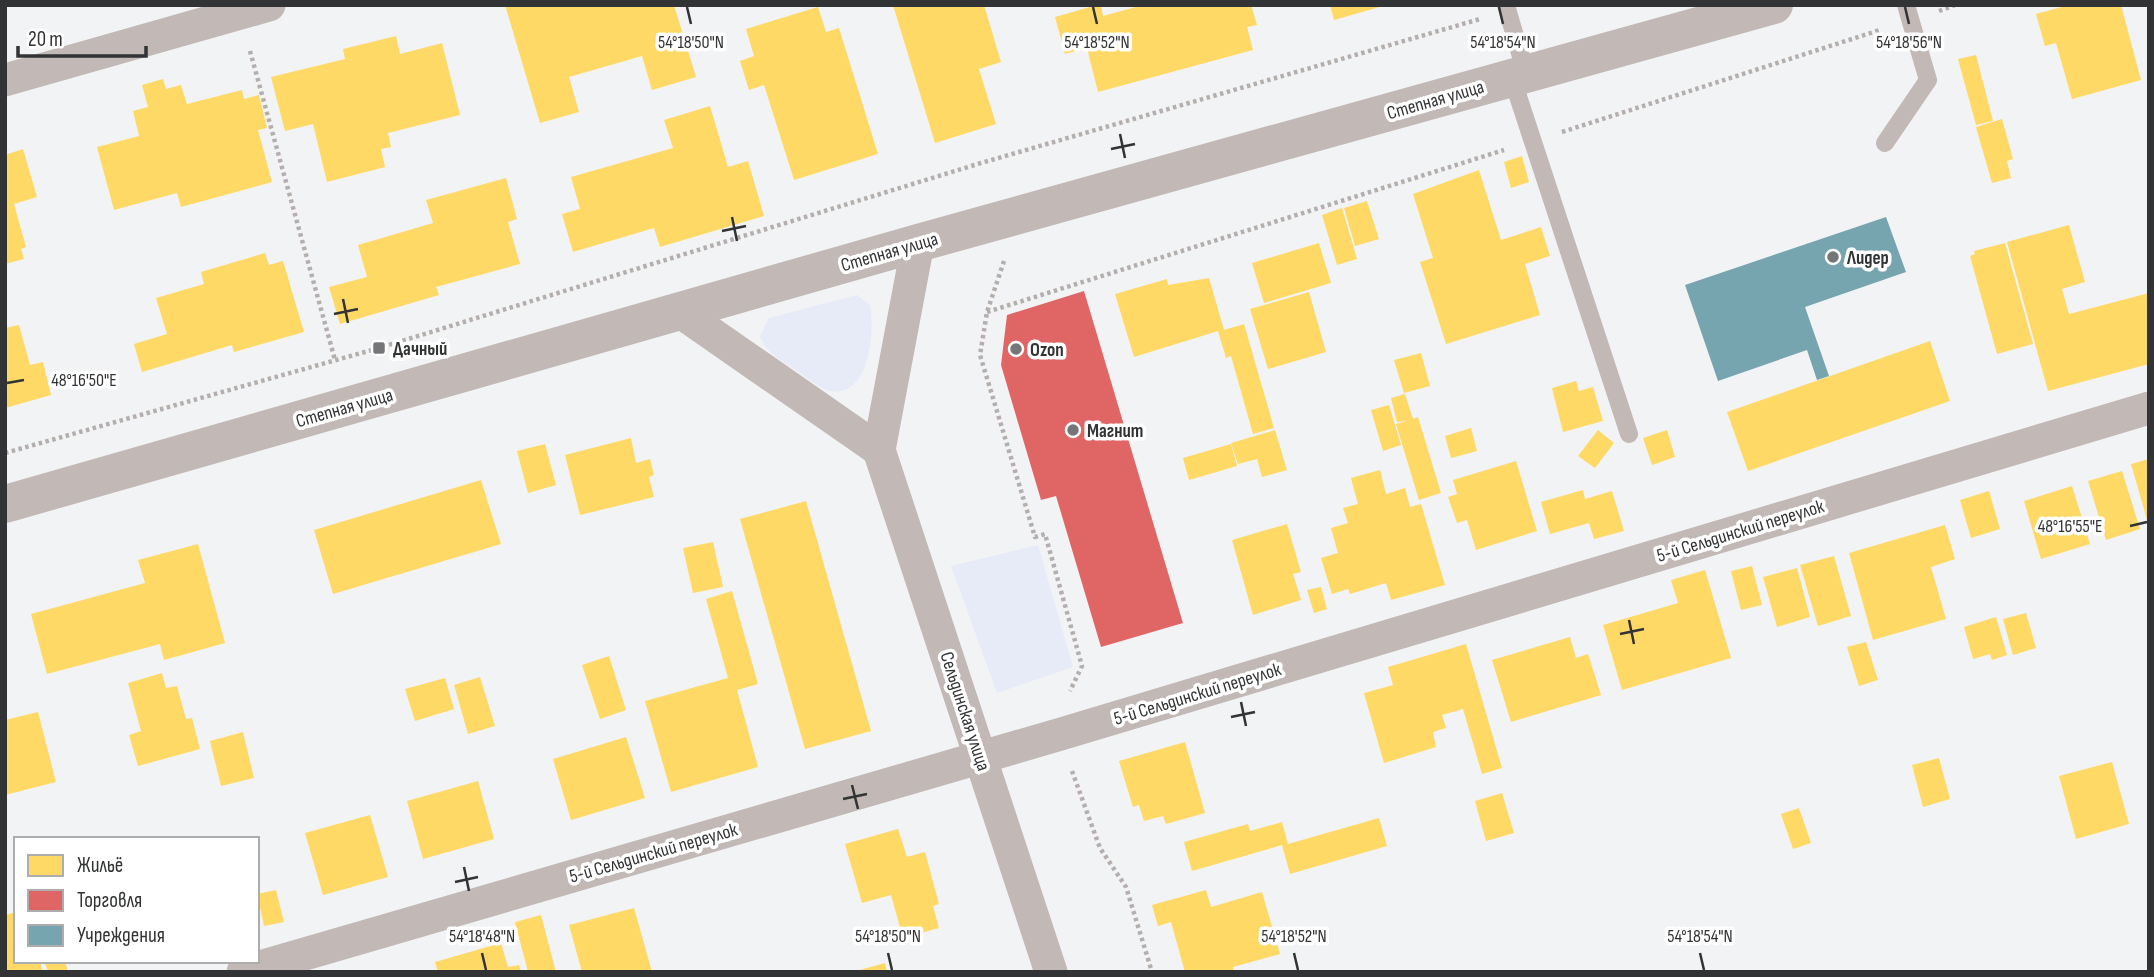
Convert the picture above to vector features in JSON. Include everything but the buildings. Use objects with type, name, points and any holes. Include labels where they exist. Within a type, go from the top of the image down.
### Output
[{"type":"street","name":"Степная улица","points":[[5,504],[918,243],[1774,5]]},
{"type":"street","points":[[5,80],[254,9]]},
{"type":"street","name":"Сельдинская улица","points":[[918,243],[879,450],[1051,972]]},
{"type":"street","points":[[679,311],[879,450]]},
{"type":"street","name":"5-й Сельдинский переулок","points":[[243,972],[1061,734],[2149,408]]},
{"type":"lane","points":[[1885,143],[1928,80],[1906,5]]},
{"type":"lane","points":[[1507,8],[1519,76],[1629,434]]},
{"type":"path","points":[[5,453],[335,360],[981,163],[1507,8]]},
{"type":"path","points":[[254,9],[335,360]]},
{"type":"path","points":[[1007,254],[986,312],[980,355],[1035,537],[1045,534],[1082,666],[1056,718],[1100,848],[1126,887],[1152,972]]},
{"type":"path","points":[[986,312],[1096,279]]},
{"type":"shaded area","points":[[857,295],[870,305],[870,345],[862,373],[854,384],[844,390],[831,391],[817,385],[773,355],[760,336],[769,318]]},
{"type":"shaded area","points":[[1038,545],[1073,667],[997,693],[951,566]]},
{"type":"place","name":"Лидер","points":[[1833,257]]},
{"type":"place","name":"Дачный","points":[[379,348]]},
{"type":"place","name":"Ozon","points":[[1016,349]]},
{"type":"place","name":"Магнит","points":[[1073,430]]}]
